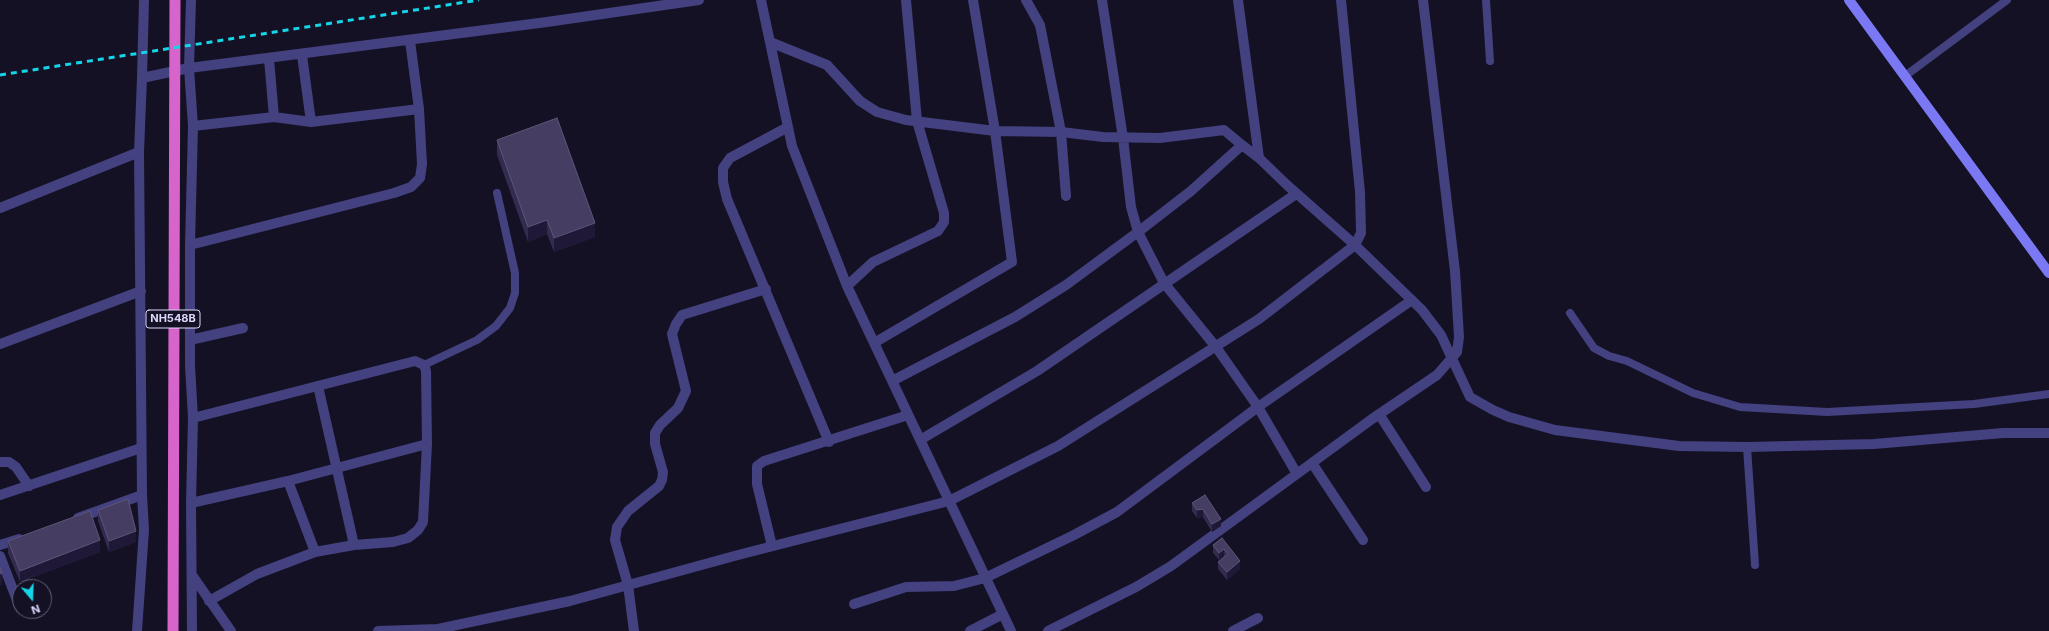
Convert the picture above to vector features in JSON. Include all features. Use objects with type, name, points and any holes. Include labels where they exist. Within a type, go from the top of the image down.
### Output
[{"type":"highway","name":"NH548B","points":[[173,631],[175,0]]},
{"type":"main road","points":[[1849,0],[2049,273]]},
{"type":"street","points":[[137,631],[144,530],[142,495],[139,152],[144,0]]},
{"type":"street","points":[[191,0],[189,68],[193,126],[190,245],[190,340],[193,418],[191,503],[192,631]]},
{"type":"street","points":[[142,78],[189,68],[410,41],[699,0]]},
{"type":"street","points":[[761,0],[792,146],[847,286],[1011,631]]},
{"type":"street","points":[[847,286],[873,262],[938,231],[944,222],[944,214],[917,121],[906,0]]},
{"type":"street","points":[[874,343],[1012,262],[995,131],[973,0]]},
{"type":"street","points":[[1026,0],[1040,25],[1061,132],[1066,196]]},
{"type":"street","points":[[1102,0],[1123,138],[1131,207],[1138,232],[1164,283],[1216,347],[1258,407],[1297,474]]},
{"type":"street","points":[[1238,0],[1259,158]]},
{"type":"street","points":[[378,631],[438,630],[570,601],[772,546],[949,501],[1058,446],[1259,319],[1355,245],[1361,233],[1362,217],[1341,0]]},
{"type":"street","points":[[1048,631],[1136,587],[1171,566],[1379,414],[1436,375],[1453,359],[1457,352],[1459,337],[1455,271],[1423,0]]},
{"type":"street","points":[[190,245],[394,193],[412,187],[420,178],[422,164],[419,109],[410,41]]},
{"type":"street","points":[[770,42],[827,65],[860,101],[877,112],[917,121],[995,131],[1061,132],[1123,138],[1160,138],[1224,130],[1242,146],[1259,158],[1296,194],[1355,245],[1422,310],[1441,334],[1470,397],[1509,417],[1555,430],[1679,446],[1747,447],[1874,444],[2003,433],[2049,433]]},
{"type":"street","points":[[302,55],[311,122]]},
{"type":"street","points":[[269,59],[274,117]]},
{"type":"street","points":[[193,126],[274,117],[311,122],[419,109]]},
{"type":"street","points":[[788,127],[730,158],[723,168],[723,182],[727,198],[766,288],[828,442]]},
{"type":"street","points":[[892,381],[1015,317],[1066,286],[1191,190],[1242,146]]},
{"type":"street","points":[[0,208],[139,152]]},
{"type":"street","points":[[920,440],[1037,370],[1296,194]]},
{"type":"street","points":[[634,631],[628,585],[615,540],[617,527],[628,511],[659,486],[664,472],[655,444],[655,433],[660,425],[678,408],[686,391],[672,334],[682,315],[766,288]]},
{"type":"street","points":[[0,344],[141,291]]},
{"type":"street","points":[[854,604],[906,587],[954,586],[986,578],[1072,536],[1116,512],[1258,407],[1412,300]]},
{"type":"street","points":[[190,340],[243,328]]},
{"type":"street","points":[[193,418],[415,361],[424,365],[426,371],[427,444],[423,522],[418,530],[408,538],[393,542],[354,545],[316,552],[257,574],[209,601]]},
{"type":"street","points":[[318,386],[354,545]]},
{"type":"street","points":[[1379,414],[1426,487]]},
{"type":"street","points":[[772,546],[757,484],[756,473],[758,466],[764,461],[828,442],[908,415]]},
{"type":"street","points":[[191,503],[288,481],[427,444]]},
{"type":"street","points":[[0,496],[142,448]]},
{"type":"street","points":[[0,462],[9,462],[16,467],[29,486]]},
{"type":"street","points":[[1312,463],[1363,540]]},
{"type":"street","points":[[288,481],[316,552]]},
{"type":"street","points":[[67,522],[142,495]]},
{"type":"street","points":[[0,546],[30,535]]},
{"type":"street","points":[[0,556],[12,587]]},
{"type":"street","points":[[192,575],[231,631]]},
{"type":"street","points":[[970,631],[1003,614]]},
{"type":"street","points":[[1233,631],[1258,618]]},
{"type":"lane","points":[[1486,0],[1490,61]]},
{"type":"lane","points":[[1905,76],[2007,0]]},
{"type":"lane","points":[[424,365],[477,340],[496,326],[510,308],[515,293],[515,274],[497,194]]},
{"type":"lane","points":[[1570,313],[1594,348],[1609,356],[1627,361],[1693,393],[1740,407],[1827,412],[1974,404],[2049,394]]},
{"type":"lane","points":[[1747,447],[1755,565]]},
{"type":"building","points":[[557,118],[595,223],[554,238],[547,220],[528,227],[497,140]]},
{"type":"building","points":[[1205,495],[1221,519],[1212,524],[1203,509],[1197,510],[1192,503]]},
{"type":"building","points":[[128,499],[136,531],[109,541],[98,510]]},
{"type":"building","points":[[90,511],[100,540],[20,571],[8,541]]},
{"type":"building","points":[[1222,538],[1240,561],[1227,572],[1218,562],[1228,554],[1224,549],[1219,553],[1213,545]]},
{"type":"railway","points":[[0,75],[479,0]]}]
